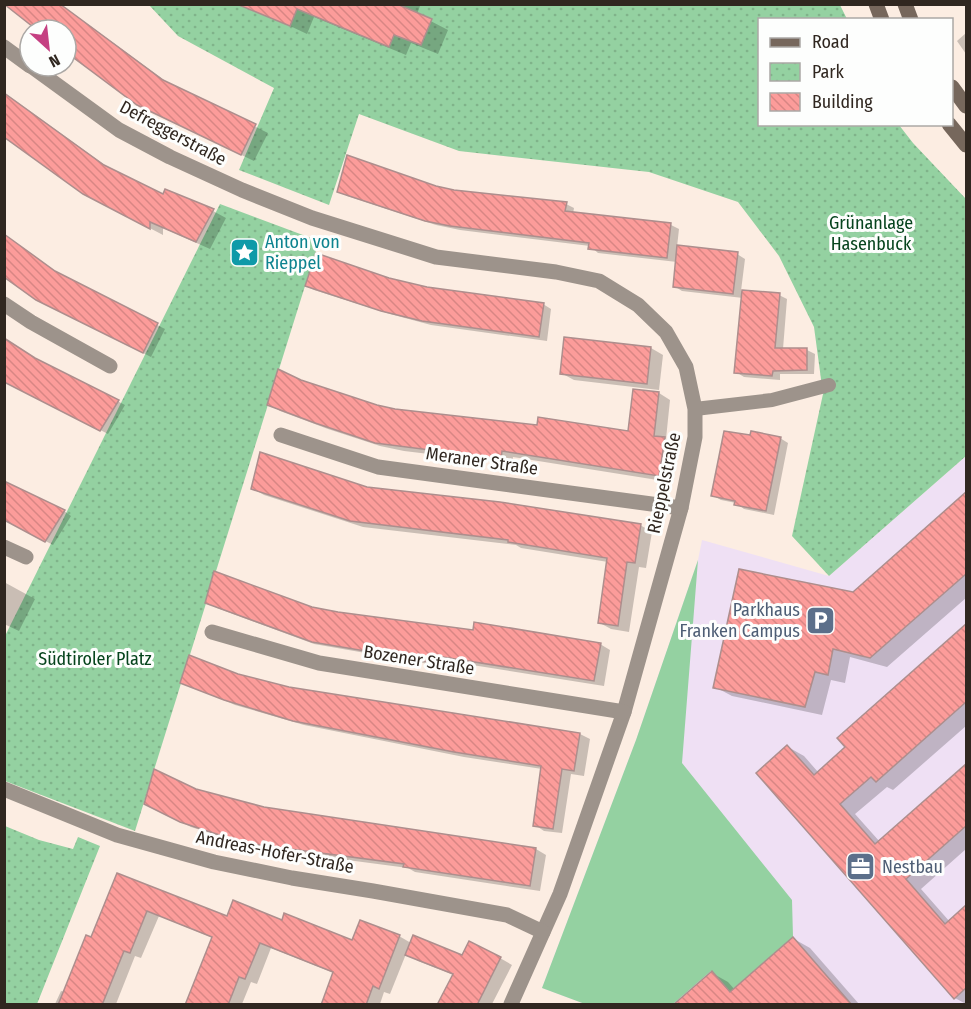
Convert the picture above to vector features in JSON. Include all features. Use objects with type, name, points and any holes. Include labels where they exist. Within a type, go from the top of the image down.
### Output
[{"type":"main road","points":[[953,90],[966,106]]},
{"type":"main road","points":[[951,126],[966,145]]},
{"type":"street","name":"Defreggerstraße","points":[[4,47],[18,57]]},
{"type":"street","name":"Defreggerstraße","points":[[47,78],[120,130],[170,157],[242,190]]},
{"type":"street","name":"Rieppelstraße","points":[[242,190],[312,218],[435,257],[556,272],[599,281],[638,305],[666,332],[686,367],[694,409],[695,437],[681,508],[624,712],[560,894],[511,1005]]},
{"type":"street","points":[[4,304],[110,366]]},
{"type":"street","name":"Meraner Straße","points":[[281,435],[378,467],[681,508]]},
{"type":"street","points":[[4,547],[26,557]]},
{"type":"street","name":"Bozener Straße","points":[[212,632],[319,663],[624,712]]},
{"type":"street","name":"Andreas-Hofer-Straße","points":[[4,789],[117,835],[214,862],[292,878],[507,915],[543,932]]},
{"type":"lane","points":[[694,409],[772,400],[829,385]]},
{"type":"shaded area","points":[[966,456],[966,1004],[585,1004],[542,988],[636,740],[698,560],[702,540],[829,576]]},
{"type":"green space","name":"Grünanlage Hasenbuck","points":[[149,5],[840,5],[846,18],[758,18],[758,126],[900,126],[966,199],[966,456],[829,576],[792,536],[823,394],[814,327],[779,256],[738,202],[649,172],[459,151],[359,114],[329,205],[239,170],[274,88],[178,36]]},
{"type":"green space","name":"Südtiroler Platz","points":[[220,204],[319,241],[135,831],[5,781],[4,638]]},
{"type":"green space","points":[[698,560],[682,763],[792,900],[793,937],[730,992],[711,971],[673,1004],[585,1004],[542,988],[636,740]]},
{"type":"green space","points":[[5,826],[39,840],[73,849],[78,837],[100,846],[37,1004],[5,1004]]},
{"type":"building","points":[[4,4],[60,4],[163,80],[256,124],[241,155],[137,105],[78,61],[78,18],[22,18]]},
{"type":"building","points":[[397,4],[432,19],[421,45],[394,35],[389,47],[297,9],[290,26],[239,5]]},
{"type":"building","points":[[4,93],[104,165],[163,194],[165,189],[214,209],[196,242],[150,222],[150,229],[83,194],[4,137]]},
{"type":"building","points":[[347,155],[454,190],[567,202],[565,211],[671,223],[667,258],[588,249],[589,243],[425,221],[337,192]]},
{"type":"building","points":[[4,234],[55,271],[158,323],[143,353],[36,300],[4,277]]},
{"type":"building","points":[[677,245],[738,252],[733,294],[673,287]]},
{"type":"building","points":[[316,253],[389,278],[427,287],[544,303],[539,337],[422,321],[381,311],[305,286]]},
{"type":"building","points":[[742,290],[780,293],[775,348],[807,348],[807,370],[773,371],[772,376],[734,373]]},
{"type":"building","points":[[564,337],[651,347],[647,384],[560,374]]},
{"type":"building","points":[[4,338],[35,358],[119,400],[100,431],[4,382]]},
{"type":"building","points":[[278,369],[301,380],[395,409],[537,425],[538,417],[628,431],[633,389],[659,392],[654,436],[665,437],[659,476],[502,451],[501,459],[375,443],[267,405]]},
{"type":"building","points":[[724,431],[750,435],[751,431],[781,437],[766,511],[734,505],[735,501],[711,496]]},
{"type":"building","points":[[260,452],[367,487],[500,502],[641,524],[635,563],[627,562],[618,626],[598,623],[607,558],[508,542],[508,540],[350,521],[251,489]]},
{"type":"building","points":[[4,481],[65,510],[45,542],[4,520]]},
{"type":"building","name":"Parkhaus Franken Campus","points":[[966,492],[966,574],[870,658],[833,649],[828,675],[815,672],[805,707],[713,688],[739,569],[853,592]]},
{"type":"building","points":[[214,571],[312,607],[338,612],[473,630],[474,622],[601,643],[594,681],[437,656],[436,663],[312,642],[205,603]]},
{"type":"building","points":[[966,624],[966,702],[876,782],[871,777],[840,804],[875,844],[966,764],[966,826],[906,879],[945,924],[966,905],[966,988],[954,999],[756,773],[787,745],[814,775],[845,747],[837,738]]},
{"type":"building","points":[[189,655],[238,674],[289,687],[580,733],[574,771],[562,769],[553,829],[533,826],[541,766],[293,721],[224,700],[180,683]]},
{"type":"building","points":[[154,769],[196,789],[264,807],[536,848],[530,886],[403,867],[404,864],[244,843],[180,822],[144,804]]},
{"type":"building","points":[[117,873],[227,916],[233,900],[282,920],[284,913],[352,940],[360,920],[400,935],[379,989],[373,986],[366,1005],[321,1005],[333,972],[260,943],[245,979],[239,977],[228,1005],[185,1005],[212,937],[147,911],[130,953],[124,951],[102,1005],[58,1005],[86,935],[91,937]]},
{"type":"building","points":[[413,935],[462,955],[469,941],[501,957],[477,1005],[437,1005],[453,974],[405,955]]},
{"type":"building","points":[[793,937],[852,1005],[673,1005],[712,971],[730,992]]},
{"type":"place","name":"Anton von Rieppel","points":[[244,252]]},
{"type":"place","name":"Parkhaus Franken Campus","points":[[821,620]]},
{"type":"place","name":"Nestbau","points":[[861,867]]}]
